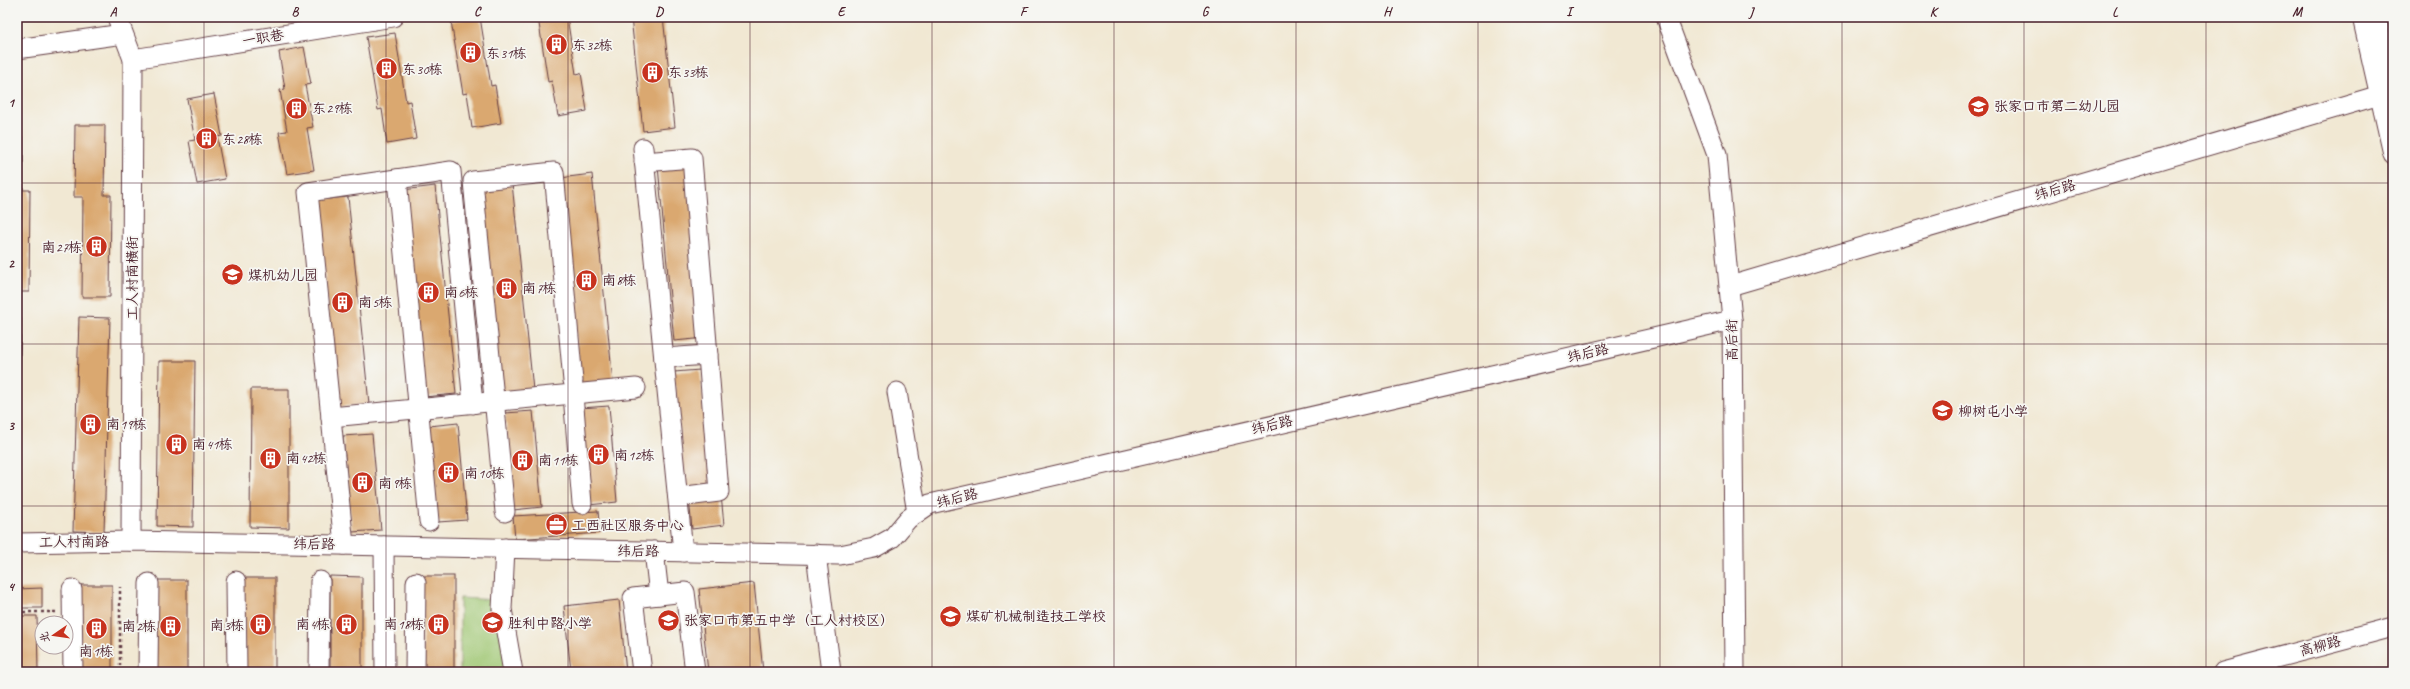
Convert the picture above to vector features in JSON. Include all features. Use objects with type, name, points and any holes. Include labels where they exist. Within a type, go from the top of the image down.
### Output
[{"type":"main road","points":[[2375,17],[2391,74],[2386,95]]},
{"type":"street","name":"一职巷","points":[[133,59],[394,17]]},
{"type":"street","name":"高后街","points":[[1666,17],[1717,155],[1732,320],[1735,672]]},
{"type":"street","points":[[2362,17],[2386,95],[2393,154]]},
{"type":"street","name":"工人村南横街","points":[[120,25],[133,59],[131,541]]},
{"type":"street","points":[[17,49],[120,25]]},
{"type":"street","name":"纬后路","points":[[1730,286],[2386,95]]},
{"type":"street","points":[[678,497],[719,492],[692,158],[643,155],[678,497],[684,552]]},
{"type":"street","points":[[344,545],[308,192],[451,171],[473,404]]},
{"type":"street","points":[[505,512],[473,181],[554,172],[582,504]]},
{"type":"street","points":[[397,179],[429,521]]},
{"type":"street","name":"纬后路","points":[[131,541],[840,555],[874,548],[892,538],[908,519],[930,504],[1732,320]]},
{"type":"street","points":[[664,358],[708,354]]},
{"type":"street","points":[[331,418],[495,402],[573,388],[636,388]]},
{"type":"street","points":[[897,392],[917,513]]},
{"type":"street","name":"工人村南路","points":[[17,542],[131,541]]},
{"type":"street","points":[[384,546],[385,669],[415,669],[416,582]]},
{"type":"street","points":[[505,548],[502,609],[514,672]]},
{"type":"street","points":[[654,551],[659,595]]},
{"type":"street","points":[[816,554],[831,672]]},
{"type":"street","points":[[236,581],[237,672]]},
{"type":"street","points":[[319,672],[320,581]]},
{"type":"street","points":[[148,672],[149,583]]},
{"type":"street","points":[[72,589],[73,672]]},
{"type":"street","points":[[642,672],[633,598],[685,592],[695,672]]},
{"type":"street","name":"高柳路","points":[[2223,672],[2393,627]]},
{"type":"path","points":[[120,587],[120,672]]},
{"type":"path","points":[[17,612],[72,612]]},
{"type":"green space","points":[[460,598],[496,600],[507,672],[460,672]]},
{"type":"building","name":"东31栋","points":[[480,17],[491,86],[495,85],[501,123],[472,128],[467,93],[463,94],[451,21]]},
{"type":"building","name":"东32栋","points":[[538,17],[567,17],[576,74],[581,73],[587,111],[558,116],[552,81],[548,82]]},
{"type":"building","name":"东33栋","points":[[631,17],[663,17],[675,127],[643,131]]},
{"type":"building","name":"东30栋","points":[[395,33],[406,102],[410,101],[416,139],[387,144],[382,109],[378,110],[366,37]]},
{"type":"building","name":"东29栋","points":[[304,47],[311,84],[305,85],[313,127],[307,128],[314,170],[287,174],[279,132],[287,131],[280,90],[285,89],[279,52]]},
{"type":"building","name":"东28栋","points":[[214,94],[222,136],[217,137],[225,179],[197,184],[189,141],[195,140],[187,99]]},
{"type":"building","name":"南27栋","points":[[75,125],[105,125],[104,195],[111,195],[110,297],[82,297],[83,197],[74,197]]},
{"type":"building","points":[[17,137],[23,137],[23,190],[30,190],[29,292],[17,292]]},
{"type":"building","points":[[690,163],[706,338],[674,341],[658,166]]},
{"type":"building","name":"南8栋","points":[[592,174],[613,382],[581,385],[560,178]]},
{"type":"building","name":"南7栋","points":[[512,183],[533,390],[501,393],[480,186]]},
{"type":"building","name":"南6栋","points":[[435,186],[456,394],[424,397],[403,190]]},
{"type":"building","name":"南5栋","points":[[348,197],[369,404],[338,407],[317,200]]},
{"type":"building","name":"南19栋","points":[[79,317],[110,318],[104,532],[73,531]]},
{"type":"building","points":[[17,318],[21,318],[18,426],[17,426]]},
{"type":"building","name":"南41栋","points":[[159,361],[195,361],[193,527],[157,526]]},
{"type":"building","points":[[700,370],[713,490],[686,493],[674,372]]},
{"type":"building","name":"南42栋","points":[[251,389],[289,389],[289,528],[250,527]]},
{"type":"building","name":"南12栋","points":[[609,406],[617,502],[589,505],[580,408]]},
{"type":"building","name":"南11栋","points":[[533,411],[542,507],[513,510],[505,413]]},
{"type":"building","name":"南10栋","points":[[458,423],[467,520],[438,522],[429,426]]},
{"type":"building","name":"南9栋","points":[[372,434],[381,530],[352,532],[343,436]]},
{"type":"building","points":[[721,495],[724,525],[692,529],[689,498]]},
{"type":"building","name":"工西社区服务中心","points":[[598,511],[600,533],[515,539],[513,516]]},
{"type":"building","name":"南4栋","points":[[330,576],[362,577],[362,672],[330,672]]},
{"type":"building","name":"南18栋","points":[[423,576],[454,576],[454,672],[423,672]]},
{"type":"building","name":"南3栋","points":[[244,578],[275,578],[275,672],[244,672]]},
{"type":"building","name":"南2栋","points":[[156,580],[187,580],[187,672],[155,672]]},
{"type":"building","points":[[754,583],[763,672],[708,672],[699,589]]},
{"type":"building","name":"南1栋","points":[[80,585],[112,585],[112,672],[80,672]]},
{"type":"building","points":[[42,588],[42,608],[17,608],[17,589]]},
{"type":"building","points":[[619,600],[626,672],[571,672],[564,606]]},
{"type":"building","points":[[17,616],[34,616],[34,655],[38,655],[38,672],[17,672]]},
{"type":"place","name":"东32栋","points":[[557,45]]},
{"type":"place","name":"东31栋","points":[[471,53]]},
{"type":"place","name":"东30栋","points":[[386,69]]},
{"type":"place","name":"东33栋","points":[[653,72]]},
{"type":"place","name":"张家口市第二幼儿园","points":[[1979,106]]},
{"type":"place","name":"东29栋","points":[[296,108]]},
{"type":"place","name":"东28栋","points":[[206,139]]},
{"type":"place","name":"南27栋","points":[[97,247]]},
{"type":"place","name":"煤机幼儿园","points":[[233,275]]},
{"type":"place","name":"南8栋","points":[[587,280]]},
{"type":"place","name":"南7栋","points":[[507,288]]},
{"type":"place","name":"南6栋","points":[[429,292]]},
{"type":"place","name":"南5栋","points":[[343,302]]},
{"type":"place","name":"柳树屯小学","points":[[1943,411]]},
{"type":"place","name":"南19栋","points":[[91,424]]},
{"type":"place","name":"南41栋","points":[[176,444]]},
{"type":"place","name":"南12栋","points":[[599,455]]},
{"type":"place","name":"南42栋","points":[[270,458]]},
{"type":"place","name":"南11栋","points":[[523,460]]},
{"type":"place","name":"南10栋","points":[[448,473]]},
{"type":"place","name":"南9栋","points":[[362,483]]},
{"type":"place","name":"工西社区服务中心","points":[[557,525]]},
{"type":"place","name":"煤矿机械制造技工学校","points":[[951,616]]},
{"type":"place","name":"张家口市第五中学（工人村校区）","points":[[669,620]]},
{"type":"place","name":"胜利中路小学","points":[[493,623]]},
{"type":"place","name":"南4栋","points":[[346,624]]},
{"type":"place","name":"南18栋","points":[[439,624]]},
{"type":"place","name":"南3栋","points":[[260,625]]},
{"type":"place","name":"南2栋","points":[[171,626]]},
{"type":"place","name":"南1栋","points":[[96,629]]}]
